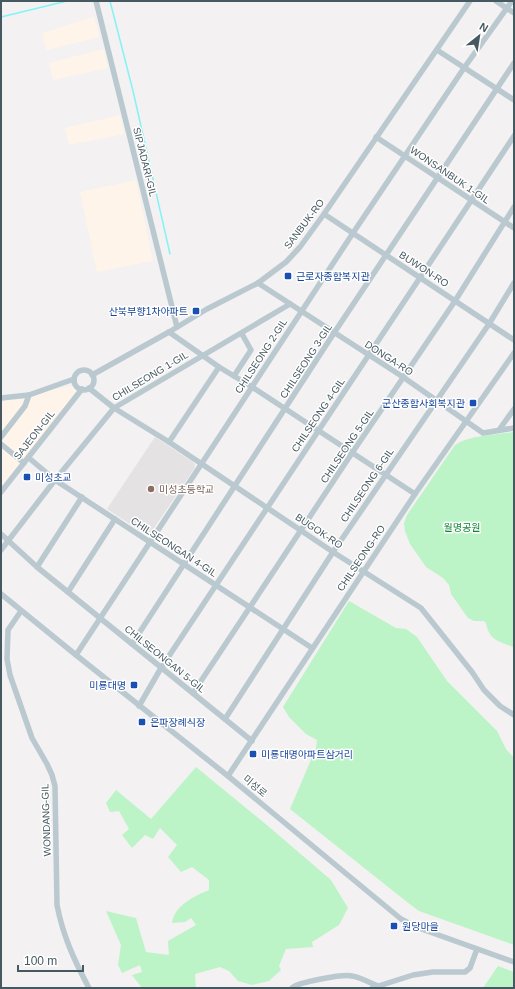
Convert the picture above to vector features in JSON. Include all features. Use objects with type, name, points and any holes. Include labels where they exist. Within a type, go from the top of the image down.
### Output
[{"type":"street","name":"SIPJADARI-GIL","points":[[96,1],[177,327]]},
{"type":"street","name":"SANBUK-RO","points":[[92,375],[207,309],[258,283],[286,262],[300,247],[324,214],[470,1]]},
{"type":"street","points":[[496,1],[514,13]]},
{"type":"street","name":"CHILSEONG 2-GIL","points":[[76,655],[353,233],[464,68],[512,1]]},
{"type":"street","points":[[437,50],[514,100]]},
{"type":"street","name":"CHILSEONG 3-GIL","points":[[132,644],[334,333],[387,256],[514,63]]},
{"type":"street","name":"CHILSEONG 4-GIL","points":[[139,706],[161,668],[514,136]]},
{"type":"street","name":"WONSANBUK 1-GIL","points":[[376,137],[514,228]]},
{"type":"street","name":"CHILSEONG 5-GIL","points":[[193,693],[455,301],[514,208]]},
{"type":"street","name":"BUWON-RO","points":[[324,214],[514,340]]},
{"type":"street","name":"DONGA-RO","points":[[258,283],[368,356],[403,377],[483,434],[514,428]]},
{"type":"street","name":"CHILSEONG 6-GIL","points":[[225,719],[385,475],[490,324],[514,283]]},
{"type":"street","name":"CHILSEONG 1-GIL","points":[[1,550],[55,480],[114,408],[242,334],[290,304]]},
{"type":"street","points":[[169,332],[202,356],[415,494]]},
{"type":"street","points":[[234,376],[250,350],[242,334]]},
{"type":"street","name":"CHILSEONG-RO","points":[[228,776],[415,494],[514,353]]},
{"type":"street","points":[[169,442],[219,367]]},
{"type":"street","points":[[86,370],[92,375],[93,383],[90,388],[82,389],[75,384],[75,375],[80,371],[86,370]]},
{"type":"street","points":[[1,398],[29,395],[74,379]]},
{"type":"street","name":"BUGOK-RO","points":[[90,388],[114,408],[169,442],[421,608],[472,672],[484,690],[500,706],[514,715]]},
{"type":"street","name":"SAJEON-GIL","points":[[1,492],[82,389]]},
{"type":"street","points":[[1,437],[25,406],[29,395]]},
{"type":"street","points":[[499,430],[514,408]]},
{"type":"street","points":[[1,444],[24,464]]},
{"type":"street","name":"CHILSEONGAN 4-GIL","points":[[29,458],[55,480],[312,648]]},
{"type":"street","points":[[37,567],[82,498]]},
{"type":"street","points":[[68,592],[115,519]]},
{"type":"street","name":"CHILSEONGAN 5-GIL","points":[[1,534],[37,567],[252,741]]},
{"type":"street","name":"미성로","points":[[1,594],[228,776],[401,919],[416,927],[514,962]]},
{"type":"street","name":"WONDANG-GIL","points":[[22,611],[8,630],[7,659],[10,675],[32,738],[52,774],[55,786],[57,905],[72,956],[89,988]]},
{"type":"street","points":[[292,988],[294,985],[306,981],[352,976],[375,987],[413,975],[433,972],[465,972],[470,968],[477,949]]},
{"type":"shaded area","points":[[94,17],[100,37],[46,50],[42,33]]},
{"type":"shaded area","points":[[104,49],[108,68],[53,80],[49,63]]},
{"type":"shaded area","points":[[120,115],[124,134],[69,145],[65,128]]},
{"type":"shaded area","points":[[136,180],[153,261],[97,272],[80,192]]},
{"type":"shaded area","points":[[74,386],[78,390],[1,489],[1,402]]},
{"type":"shaded area","name":"미성초등학교","points":[[155,437],[193,462],[195,465],[194,469],[150,534],[147,535],[107,509]]},
{"type":"green space","name":"월명공원","points":[[514,432],[513,647],[495,639],[489,633],[484,621],[474,621],[468,618],[451,594],[449,585],[443,578],[426,567],[410,544],[405,531],[404,523],[407,515],[455,445],[476,437]]},
{"type":"green space","points":[[349,601],[396,628],[406,629],[417,637],[447,681],[497,731],[506,749],[514,758],[514,945],[419,911],[290,809],[316,748],[317,740],[306,734],[289,717],[283,707]]},
{"type":"green space","points":[[196,767],[331,880],[348,908],[339,925],[312,942],[313,947],[286,949],[279,966],[281,970],[269,981],[252,985],[238,981],[229,971],[220,967],[195,974],[196,988],[142,988],[132,975],[142,972],[140,965],[122,973],[118,965],[121,945],[106,911],[136,918],[146,952],[169,955],[168,941],[196,925],[191,918],[185,922],[172,923],[174,917],[186,902],[209,890],[209,880],[192,867],[181,872],[168,857],[177,845],[160,828],[153,839],[145,835],[132,848],[122,835],[129,829],[119,811],[110,812],[106,803],[116,790],[151,819]]},
{"type":"green space","points":[[498,966],[514,972],[514,988],[483,988]]},
{"type":"waterway","points":[[1,17],[67,1]]},
{"type":"waterway","points":[[110,1],[133,91],[170,254]]},
{"type":"place","name":"근로자종합복지관","points":[[288,276]]},
{"type":"place","name":"산북부향1차아파트","points":[[196,311]]},
{"type":"place","name":"군산종합사회복지관","points":[[473,403]]},
{"type":"place","name":"미성초교","points":[[27,477]]},
{"type":"place","name":"미성초등학교","points":[[151,489]]},
{"type":"place","name":"미룡대명","points":[[134,685]]},
{"type":"place","name":"은파장례식장","points":[[142,722]]},
{"type":"place","name":"미룡대명아파트삼거리","points":[[253,754]]},
{"type":"place","name":"원당마을","points":[[394,926]]}]
